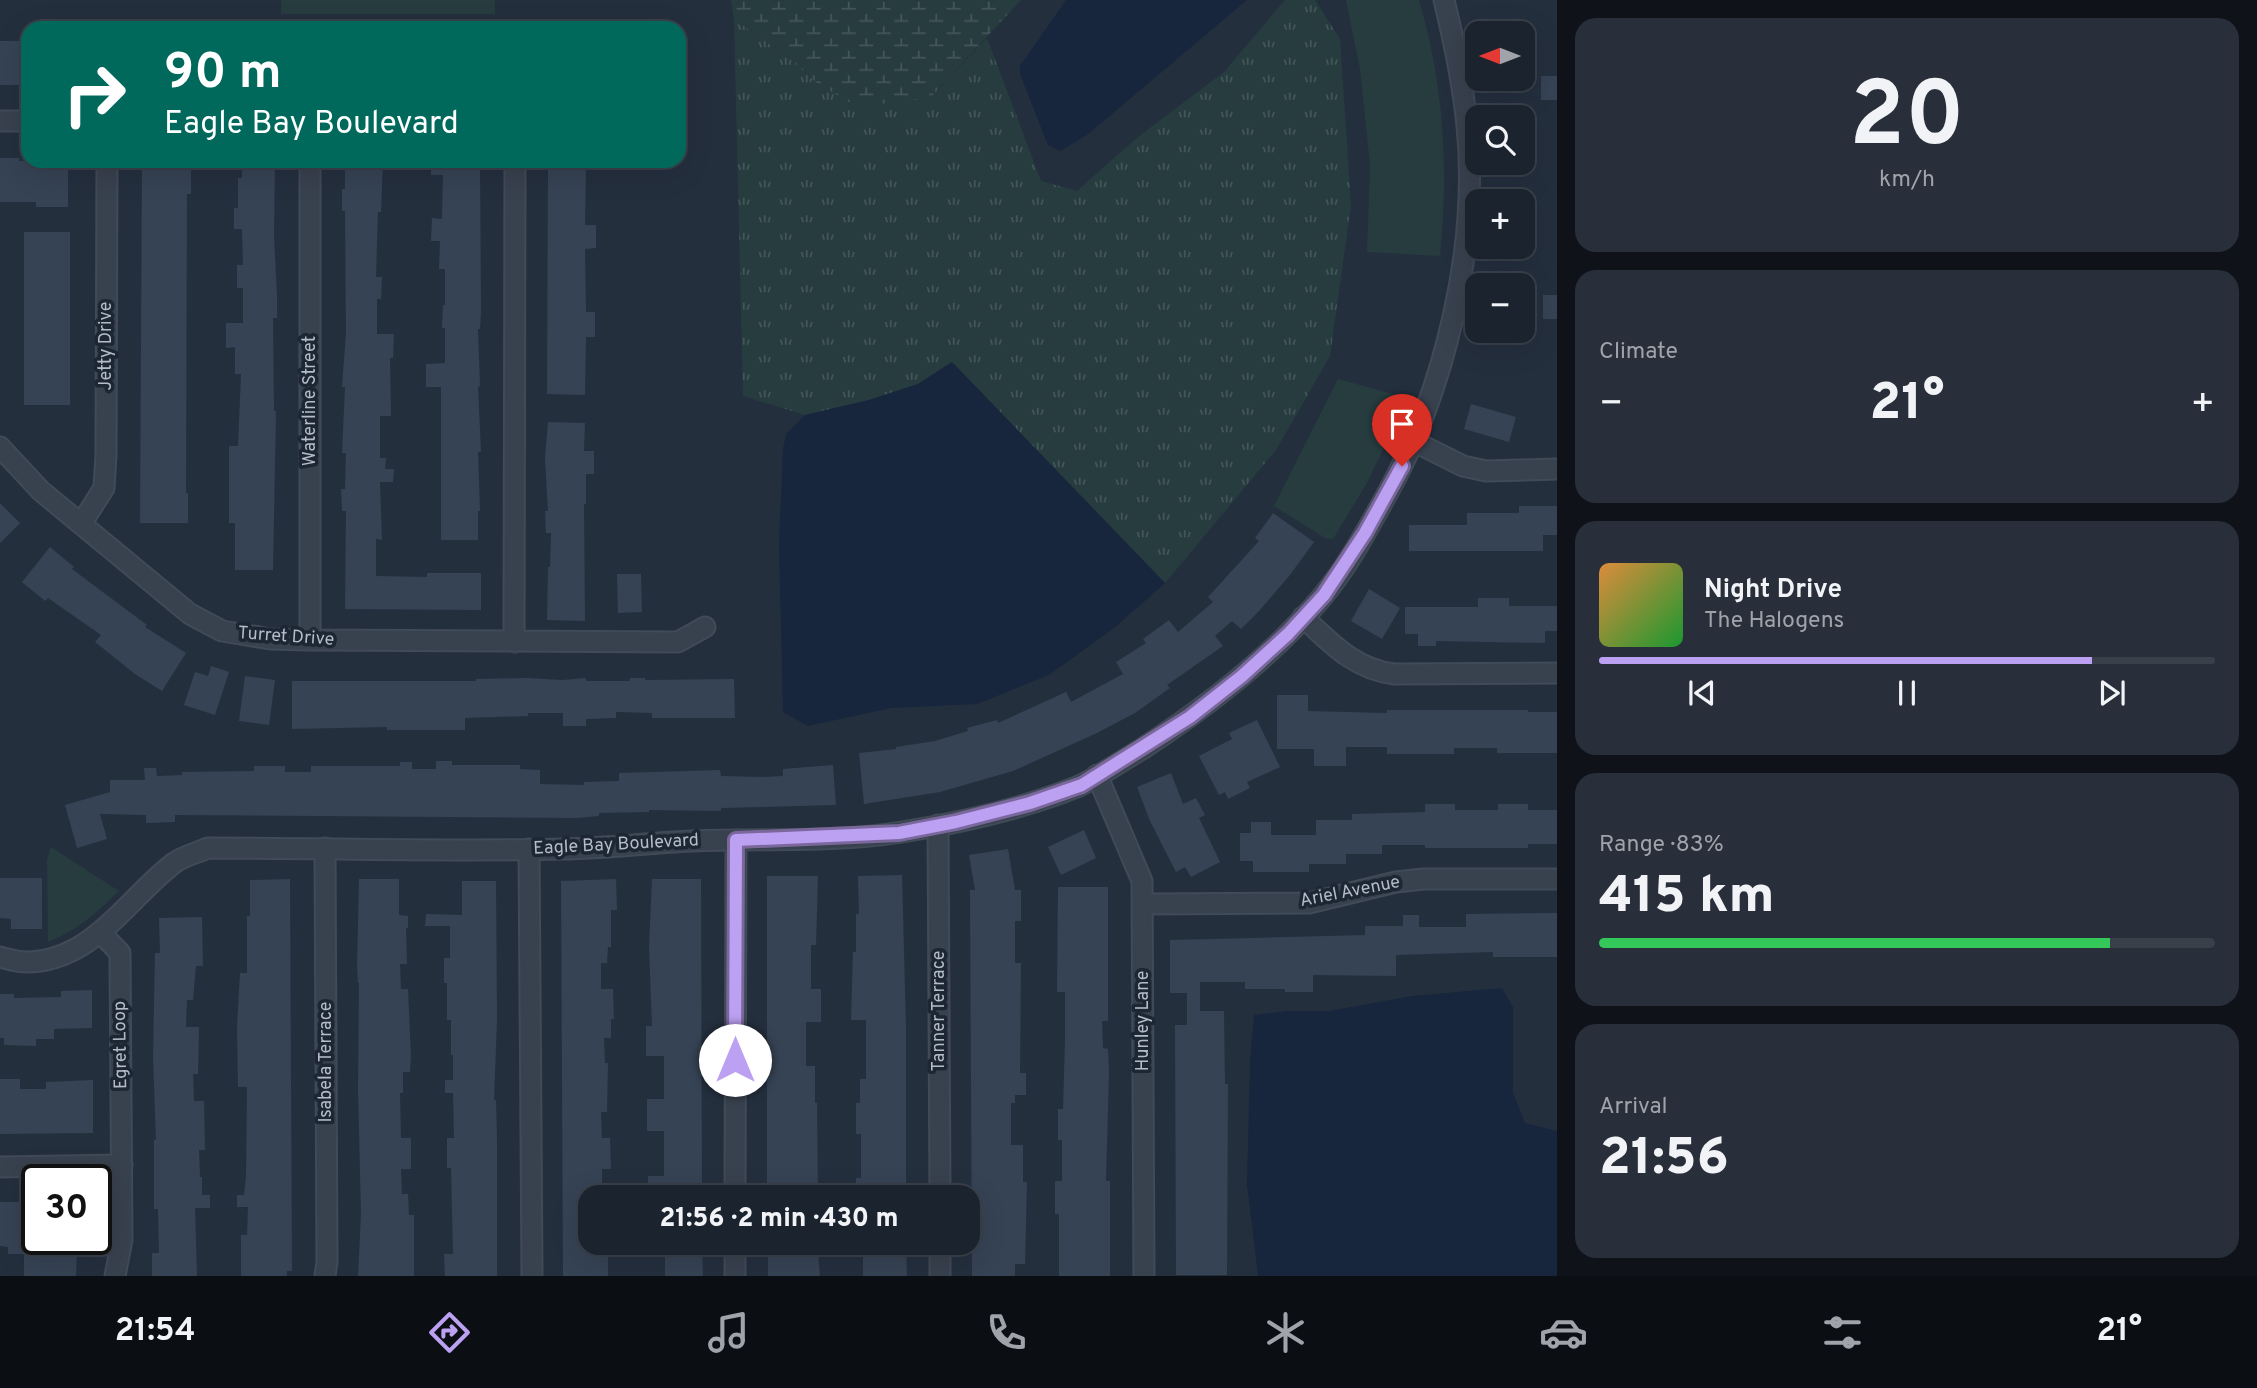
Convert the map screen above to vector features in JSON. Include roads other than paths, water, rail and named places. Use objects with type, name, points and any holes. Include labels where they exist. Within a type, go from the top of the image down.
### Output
[{"type":"street","name":"Eagle Bay Boulevard","points":[[0,957],[24,963],[50,960],[77,950],[175,862],[208,848],[529,849],[899,833],[1030,803],[1082,785],[1190,717],[1242,676],[1324,595],[1365,533],[1402,466],[1427,405],[1451,330],[1464,257],[1468,188],[1467,128],[1444,0]]},
{"type":"street","points":[[0,121],[21,121]]},
{"type":"street","name":"Jetty Drive","points":[[81,524],[104,488],[106,466],[107,168]]},
{"type":"street","name":"Waterline Street","points":[[310,168],[310,640]]},
{"type":"street","points":[[514,642],[515,168]]},
{"type":"street","points":[[1413,441],[1463,466],[1486,471],[1557,470]]},
{"type":"street","name":"Turret Drive","points":[[0,447],[41,491],[190,614],[222,631],[271,639],[310,640],[678,642],[705,626]]},
{"type":"street","points":[[1303,617],[1339,651],[1359,665],[1377,672],[1557,673]]},
{"type":"street","name":"Hunley Lane","points":[[1097,775],[1142,881],[1144,1276]]},
{"type":"street","name":"Tanner Terrace","points":[[938,825],[940,1185]]},
{"type":"street","points":[[735,1185],[736,840]]},
{"type":"street","name":"Isabela Terrace","points":[[325,848],[325,1276]]},
{"type":"street","points":[[529,849],[532,1276]]},
{"type":"street","name":"Ariel Avenue","points":[[1142,904],[1309,903],[1396,882],[1423,879],[1557,879]]},
{"type":"street","name":"Egret Loop","points":[[100,932],[120,953],[122,1240],[115,1276]]},
{"type":"street","points":[[0,1167],[122,1166]]},
{"type":"street","points":[[735,1255],[735,1276]]},
{"type":"street","points":[[940,1255],[940,1276]]},
{"type":"water","points":[[1066,0],[1247,0],[1087,135],[1060,151],[1048,145],[1020,74],[1020,66]]},
{"type":"water","points":[[952,362],[1165,583],[1114,628],[1049,675],[977,704],[891,708],[808,726],[783,712],[779,546],[786,434],[805,415],[869,400],[918,384]]},
{"type":"water","points":[[1502,988],[1513,1007],[1513,1093],[1525,1123],[1557,1131],[1557,1276],[1258,1276],[1247,1184],[1250,1060],[1254,1015],[1288,1011],[1329,1011],[1412,996]]}]
